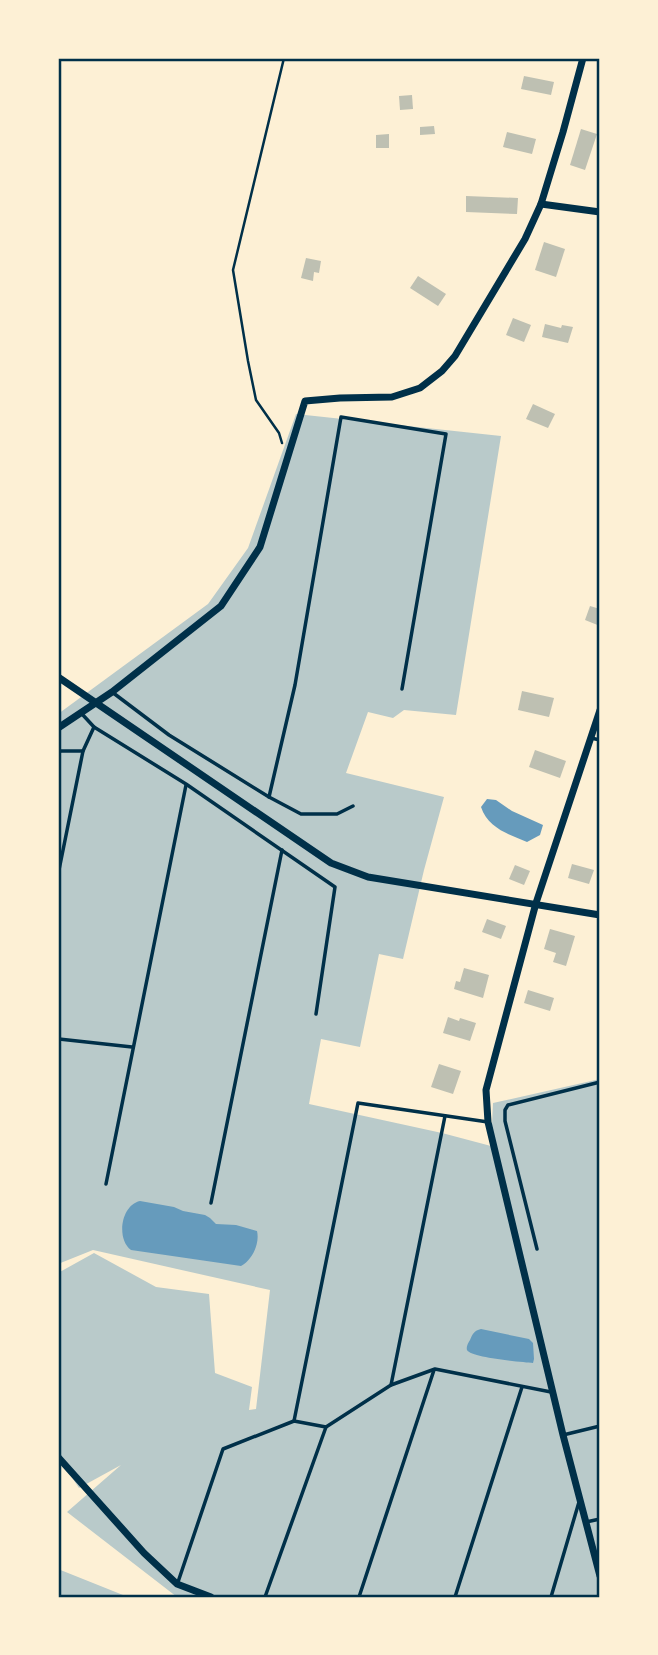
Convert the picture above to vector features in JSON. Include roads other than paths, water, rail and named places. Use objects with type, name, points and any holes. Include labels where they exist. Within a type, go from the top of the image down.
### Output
[{"type":"street","points":[[58,728],[112,692],[222,606],[260,547],[305,401],[392,397],[420,388],[442,371],[454,356],[526,239],[541,204],[583,58]]},
{"type":"street","points":[[541,204],[600,212]]},
{"type":"street","points":[[58,677],[331,863],[368,877],[600,915]]},
{"type":"street","points":[[600,710],[536,903],[486,1090],[488,1122],[563,1436],[600,1576]]},
{"type":"street","points":[[58,1457],[144,1553],[177,1584],[211,1597]]},
{"type":"lane","points":[[269,797],[295,685],[341,416],[446,434],[402,689]]},
{"type":"lane","points":[[112,692],[169,735],[301,814],[337,814],[353,806]]},
{"type":"lane","points":[[80,713],[94,727],[186,785],[335,887],[316,1014]]},
{"type":"lane","points":[[58,875],[83,751],[94,727]]},
{"type":"lane","points":[[591,737],[600,740]]},
{"type":"lane","points":[[58,752],[83,751]]},
{"type":"lane","points":[[106,1184],[186,785]]},
{"type":"lane","points":[[211,1203],[282,850]]},
{"type":"lane","points":[[59,1039],[132,1047]]},
{"type":"lane","points":[[537,1249],[505,1121],[505,1110],[508,1105],[600,1082]]},
{"type":"lane","points":[[294,1421],[358,1103],[488,1122]]},
{"type":"lane","points":[[391,1385],[445,1116]]},
{"type":"lane","points":[[359,1597],[435,1369]]},
{"type":"lane","points":[[265,1597],[326,1427],[391,1385],[435,1369],[554,1392]]},
{"type":"lane","points":[[455,1597],[522,1387]]},
{"type":"lane","points":[[177,1584],[223,1449],[294,1421],[326,1427]]},
{"type":"lane","points":[[563,1436],[600,1426]]},
{"type":"lane","points":[[551,1597],[580,1500]]},
{"type":"lane","points":[[586,1522],[600,1519]]},
{"type":"water","points":[[487,799],[496,800],[512,811],[543,825],[540,835],[527,842],[499,829],[488,820],[481,807]]},
{"type":"water","points":[[140,1201],[205,1215],[216,1224],[236,1225],[257,1231],[254,1251],[249,1260],[241,1266],[131,1250],[123,1238],[123,1223],[128,1209]]},
{"type":"water","points":[[481,1329],[529,1339],[533,1343],[533,1363],[471,1353],[467,1350],[468,1344],[474,1333]]}]
